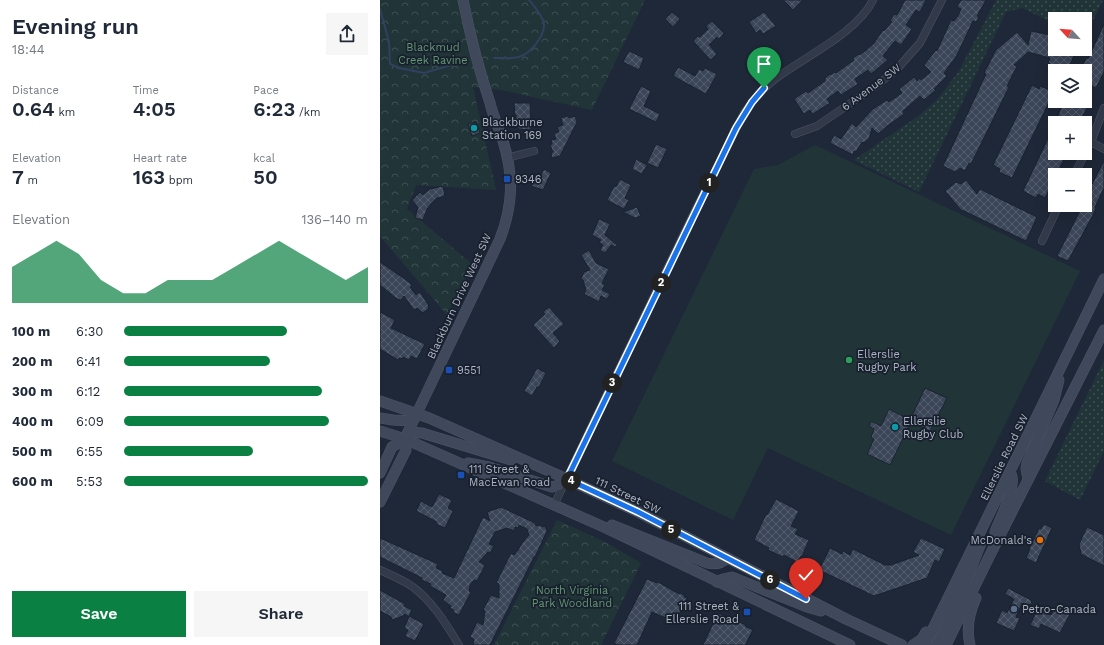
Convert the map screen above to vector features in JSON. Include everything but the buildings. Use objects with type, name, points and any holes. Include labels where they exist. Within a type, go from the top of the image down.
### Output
[{"type":"main road","name":"Blackburn Drive West SW","points":[[406,436],[494,252],[505,226],[510,207],[511,182],[507,158],[490,104],[462,0]]},
{"type":"main road","name":"Ellerslie Road SW","points":[[925,645],[1104,279]]},
{"type":"main road","points":[[946,645],[988,557],[1104,330]]},
{"type":"main road","points":[[1028,480],[1026,469],[1027,463],[1054,400],[1064,360]]},
{"type":"main road","name":"111 Street SW","points":[[380,400],[415,417],[567,479],[638,512],[846,619],[900,644],[910,645]]},
{"type":"main road","points":[[380,418],[398,420],[415,417]]},
{"type":"main road","points":[[380,431],[406,436],[456,462],[590,521],[850,645]]},
{"type":"main road","points":[[380,473],[392,447],[406,436],[422,433],[515,462],[542,468]]},
{"type":"main road","points":[[380,502],[406,450],[406,436]]},
{"type":"main road","points":[[456,462],[472,463],[489,467],[552,487],[559,485],[567,479]]},
{"type":"main road","points":[[988,557],[992,540],[1014,482],[1013,476],[1010,472]]},
{"type":"main road","points":[[913,645],[919,642],[924,635],[981,523],[994,503]]},
{"type":"main road","points":[[937,645],[978,552],[994,503]]},
{"type":"main road","points":[[590,521],[621,528],[707,563],[719,564],[727,558]]},
{"type":"main road","points":[[970,645],[968,638],[968,620],[977,596],[982,570]]},
{"type":"main road","points":[[716,582],[723,578],[732,577],[807,607],[846,619]]},
{"type":"main road","points":[[832,636],[844,645]]},
{"type":"street","points":[[554,505],[696,210],[744,114],[752,102],[770,83],[848,30],[870,6],[873,0]]},
{"type":"street","name":"6 Avenue SW","points":[[794,134],[817,126],[878,85],[897,70],[920,43],[942,0]]},
{"type":"street","points":[[1092,139],[1101,128],[1104,108]]},
{"type":"street","points":[[1092,143],[1104,149]]},
{"type":"street","points":[[507,158],[534,151]]},
{"type":"street","points":[[1042,241],[1056,212]]},
{"type":"street","points":[[380,570],[412,586],[425,597],[440,615],[459,645]]},
{"type":"green space","name":"Blackmud Creek Ravine","points":[[380,0],[645,0],[592,110],[501,90],[473,87],[496,190],[416,185],[407,209],[472,264],[447,315],[380,236]]},
{"type":"green space","points":[[996,0],[1103,0],[1092,22],[1092,12],[1048,12],[1048,21],[1022,8],[1006,12],[919,192],[854,160],[917,117],[937,100],[959,71]]},
{"type":"green space","name":"Ellerslie Rugby Park","points":[[815,145],[1080,271],[951,535],[768,448],[733,520],[612,461],[754,169],[778,165]]},
{"type":"green space","points":[[1104,360],[1104,451],[1080,500],[1045,481]]},
{"type":"green space","name":"North Virginia Park Woodland","points":[[557,520],[603,541],[641,563],[601,645],[494,645]]},
{"type":"waterway","points":[[494,58],[519,57],[528,52],[536,44],[542,34],[544,24],[538,11],[529,0]]},
{"type":"waterway","points":[[380,9],[389,42],[390,64],[399,68],[424,73],[451,65],[465,63]]},
{"type":"place","name":"Blackburne Station 169","points":[[474,128]]},
{"type":"place","name":"9346","points":[[507,179]]},
{"type":"place","name":"Ellerslie Rugby Park","points":[[849,360]]},
{"type":"place","name":"9551","points":[[449,370]]},
{"type":"place","name":"Ellerslie Rugby Club","points":[[895,427]]},
{"type":"place","name":"111 Street & MacEwan Road","points":[[461,475]]},
{"type":"place","name":"McDonald's","points":[[1040,540]]},
{"type":"place","name":"Petro-Canada","points":[[1014,609]]},
{"type":"place","name":"111 Street & Ellerslie Road","points":[[747,612]]},
{"type":"route","points":[[764,88],[752,102],[736,128],[567,479],[638,512],[806,599]]}]
